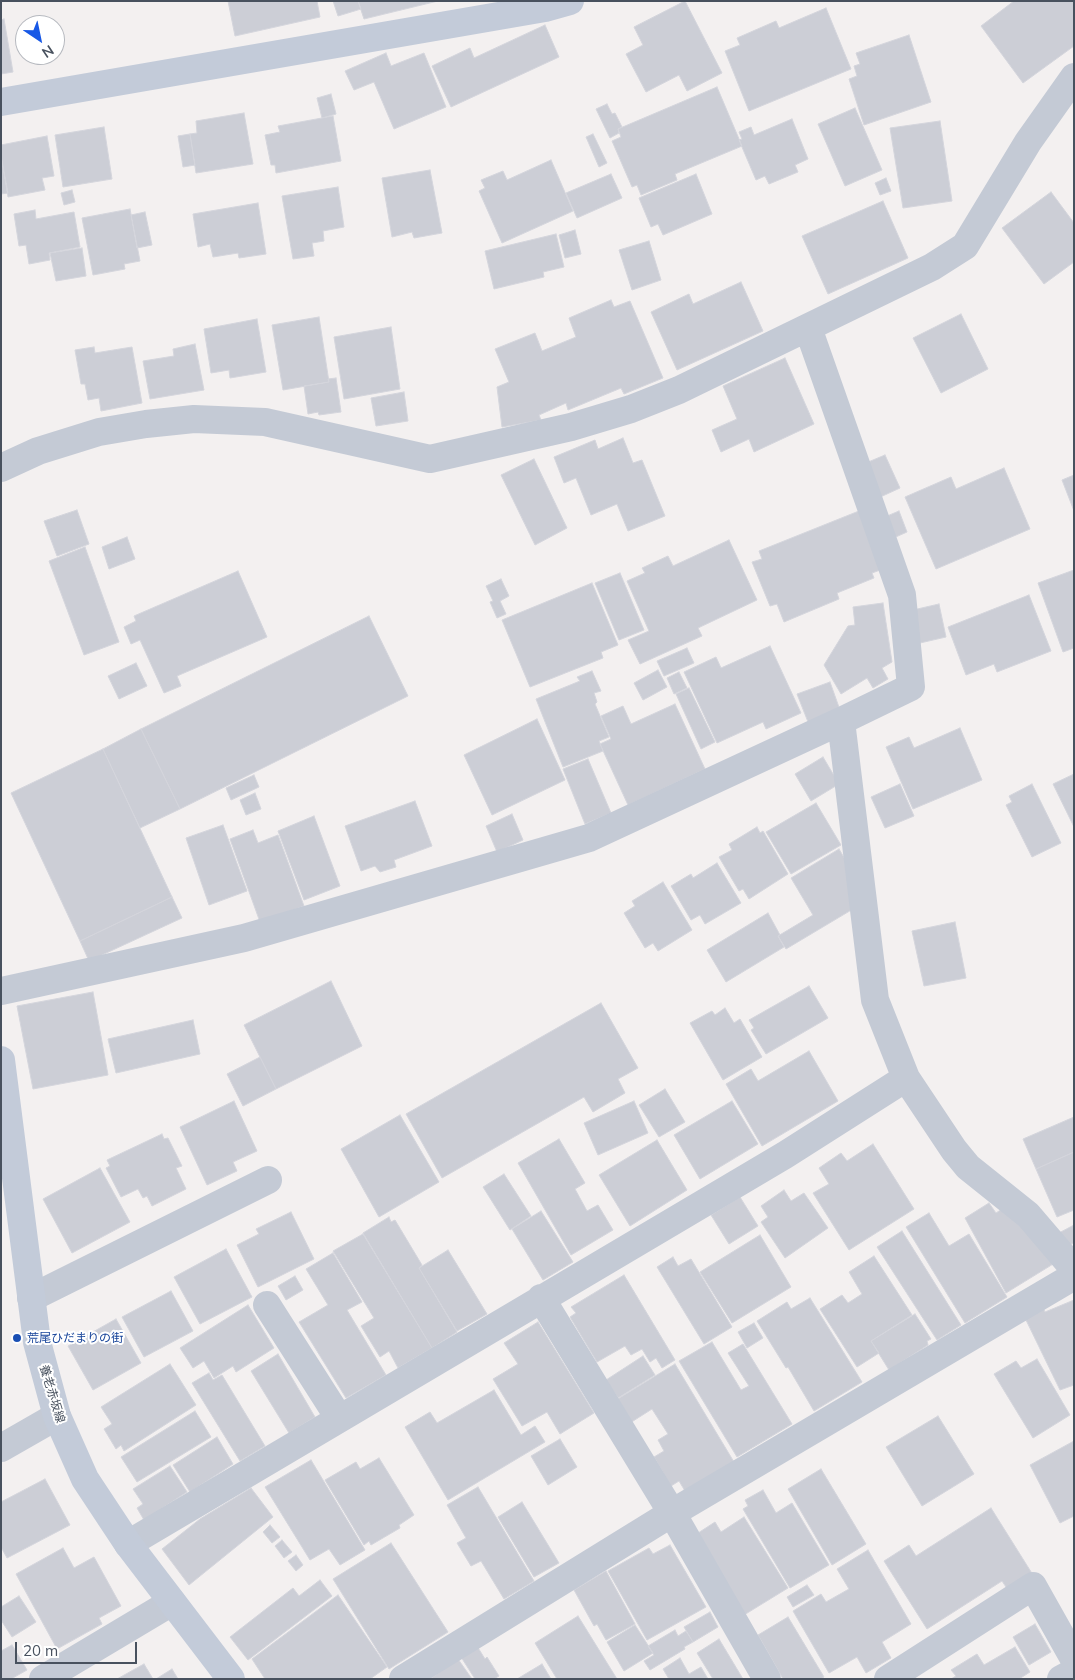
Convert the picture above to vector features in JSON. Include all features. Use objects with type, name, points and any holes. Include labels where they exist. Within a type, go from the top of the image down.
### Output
[{"type":"main road","points":[[1,102],[553,3]]},
{"type":"main road","name":"養老赤坂線","points":[[1,1060],[37,1342],[57,1416],[85,1479],[128,1544],[231,1679]]},
{"type":"street","points":[[1,468],[38,450],[99,432],[146,424],[194,419],[265,422],[430,459],[571,428],[631,409],[679,390],[808,328],[932,267],[964,246],[1028,142],[1074,77]]},
{"type":"street","points":[[1,991],[244,938],[589,838],[912,687],[902,595],[808,328]]},
{"type":"street","points":[[841,721],[874,1000],[906,1078],[954,1150],[968,1167],[1028,1215],[1074,1269]]},
{"type":"street","points":[[128,1544],[541,1298],[785,1156],[906,1078]]},
{"type":"street","points":[[31,1298],[268,1180]]},
{"type":"street","points":[[403,1679],[672,1513],[1074,1276]]},
{"type":"street","points":[[541,1298],[672,1513],[767,1679]]},
{"type":"street","points":[[267,1304],[339,1418]]},
{"type":"street","points":[[1,1448],[57,1416]]},
{"type":"street","points":[[888,1679],[1033,1586],[1074,1659]]},
{"type":"street","points":[[43,1679],[172,1602]]},
{"type":"street","points":[[1061,1679],[1074,1672]]},
{"type":"building","points":[[228,1],[317,1],[320,17],[235,36]]},
{"type":"building","points":[[333,1],[358,1],[361,9],[338,16]]},
{"type":"building","points":[[358,1],[438,1],[364,19]]},
{"type":"building","points":[[685,1],[722,73],[687,91],[679,75],[646,92],[626,54],[643,45],[634,27]]},
{"type":"building","points":[[1014,1],[1074,1],[1074,46],[1023,83],[981,26]]},
{"type":"building","points":[[826,8],[851,69],[749,111],[725,51],[740,45],[737,38],[776,21],[779,28]]},
{"type":"building","points":[[4,19],[13,72],[1,74],[1,20]]},
{"type":"building","points":[[545,25],[559,57],[451,107],[432,66],[470,48],[474,58]]},
{"type":"building","points":[[909,35],[931,102],[864,125],[849,79],[857,76],[854,66],[860,64],[856,53]]},
{"type":"building","points":[[386,53],[391,66],[424,53],[446,107],[394,129],[374,82],[354,90],[345,71]]},
{"type":"building","points":[[717,87],[742,146],[675,174],[677,180],[641,195],[637,185],[632,187],[612,141],[621,137],[618,129]]},
{"type":"building","points":[[331,94],[336,114],[322,118],[317,98]]},
{"type":"building","points":[[607,104],[612,114],[615,113],[622,127],[618,129],[619,133],[610,138],[596,109]]},
{"type":"building","points":[[855,108],[882,170],[845,186],[818,124]]},
{"type":"building","points":[[244,113],[253,164],[196,173],[190,134],[197,133],[196,121]]},
{"type":"building","points":[[333,116],[341,161],[276,173],[275,165],[271,165],[265,135],[280,132],[278,126]]},
{"type":"building","points":[[792,119],[808,159],[795,165],[798,172],[769,184],[765,176],[756,180],[739,140],[742,139],[739,132],[751,127],[754,135]]},
{"type":"building","points":[[940,121],[952,201],[903,208],[890,128]]},
{"type":"building","points":[[104,127],[112,179],[63,187],[55,135]]},
{"type":"building","points":[[190,134],[195,165],[183,167],[178,136]]},
{"type":"building","points":[[593,134],[607,163],[599,167],[586,137]]},
{"type":"building","points":[[47,136],[54,176],[42,178],[45,190],[8,197],[1,145]]},
{"type":"building","points":[[1,156],[8,193],[1,194]]},
{"type":"building","points":[[551,160],[573,211],[502,243],[479,191],[485,188],[481,180],[503,171],[507,180]]},
{"type":"building","points":[[430,170],[442,233],[414,238],[412,232],[392,237],[382,178]]},
{"type":"building","points":[[611,174],[622,198],[577,218],[566,193]]},
{"type":"building","points":[[696,174],[712,214],[663,235],[658,224],[651,227],[639,198]]},
{"type":"building","points":[[886,178],[891,191],[880,195],[875,183]]},
{"type":"building","points":[[338,187],[344,227],[323,231],[324,241],[312,243],[314,256],[293,259],[282,196]]},
{"type":"building","points":[[72,190],[75,202],[64,205],[61,193]]},
{"type":"building","points":[[1051,192],[1074,223],[1074,262],[1044,284],[1002,228]]},
{"type":"building","points":[[883,201],[908,258],[828,294],[802,236]]},
{"type":"building","points":[[258,203],[266,254],[239,258],[238,253],[213,257],[210,244],[198,247],[193,214]]},
{"type":"building","points":[[130,209],[140,261],[124,264],[125,269],[93,275],[82,218]]},
{"type":"building","points":[[35,210],[36,219],[74,212],[80,247],[49,253],[50,260],[29,264],[26,245],[19,246],[14,214]]},
{"type":"building","points":[[145,212],[152,245],[137,248],[131,215]]},
{"type":"building","points":[[575,230],[581,254],[565,258],[559,235]]},
{"type":"building","points":[[556,234],[564,267],[543,272],[544,277],[494,289],[485,251]]},
{"type":"building","points":[[649,241],[661,280],[632,290],[619,250]]},
{"type":"building","points":[[82,248],[86,276],[56,281],[50,253]]},
{"type":"building","points":[[741,282],[763,331],[677,370],[651,312],[689,294],[693,304]]},
{"type":"building","points":[[611,300],[614,307],[630,301],[663,378],[624,394],[621,388],[568,410],[566,403],[539,415],[541,420],[502,427],[497,387],[509,382],[495,349],[535,333],[542,351],[576,337],[569,318]]},
{"type":"building","points":[[961,314],[988,369],[941,393],[913,338]]},
{"type":"building","points":[[319,317],[329,382],[283,390],[272,325]]},
{"type":"building","points":[[257,319],[266,372],[230,378],[229,370],[211,373],[204,329]]},
{"type":"building","points":[[391,327],[400,389],[344,399],[334,337]]},
{"type":"building","points":[[195,344],[204,390],[150,399],[143,361],[174,356],[173,349]]},
{"type":"building","points":[[94,347],[95,353],[132,347],[142,403],[101,411],[99,398],[88,400],[85,384],[81,384],[75,350]]},
{"type":"building","points":[[785,358],[814,424],[754,452],[749,439],[721,452],[712,430],[737,419],[723,386]]},
{"type":"building","points":[[336,378],[341,412],[319,415],[318,412],[308,414],[304,386],[329,382],[328,379]]},
{"type":"building","points":[[404,392],[408,421],[376,426],[371,398]]},
{"type":"building","points":[[623,438],[633,463],[642,460],[665,516],[628,531],[617,504],[591,515],[576,478],[564,483],[554,457],[595,440],[598,449]]},
{"type":"building","points":[[885,455],[900,488],[876,499],[861,465]]},
{"type":"building","points":[[534,459],[567,528],[535,545],[501,475]]},
{"type":"building","points":[[1004,468],[1030,529],[936,569],[905,497],[951,477],[956,489]]},
{"type":"building","points":[[1074,475],[1074,511],[1062,480]]},
{"type":"building","points":[[77,510],[89,544],[57,556],[44,521]]},
{"type":"building","points":[[859,511],[883,569],[872,573],[874,578],[837,593],[839,599],[784,622],[777,604],[770,606],[752,562],[762,559],[759,551]]},
{"type":"building","points":[[899,511],[907,532],[889,540],[880,519]]},
{"type":"building","points":[[127,537],[135,559],[109,569],[102,547]]},
{"type":"building","points":[[729,540],[757,600],[698,628],[702,636],[640,664],[628,640],[649,631],[627,581],[645,573],[642,568],[668,556],[673,566]]},
{"type":"building","points":[[85,547],[119,642],[84,655],[49,561]]},
{"type":"building","points":[[1074,570],[1074,648],[1063,652],[1038,583]]},
{"type":"building","points":[[238,571],[267,637],[177,676],[181,686],[164,693],[140,640],[131,644],[124,627],[136,621],[134,616]]},
{"type":"building","points":[[620,573],[644,630],[619,640],[595,583]]},
{"type":"building","points":[[501,579],[509,596],[500,601],[506,614],[497,618],[490,602],[493,601],[486,586]]},
{"type":"building","points":[[592,583],[618,645],[601,652],[603,658],[530,687],[502,620]]},
{"type":"building","points":[[1029,595],[1051,651],[997,672],[994,664],[966,675],[948,627]]},
{"type":"building","points":[[883,603],[892,662],[882,668],[888,679],[873,688],[867,678],[841,694],[824,665],[848,626],[855,625],[853,607]]},
{"type":"building","points":[[939,604],[946,637],[920,643],[913,610]]},
{"type":"building","points":[[369,616],[408,696],[180,809],[141,729]]},
{"type":"building","points":[[770,646],[801,713],[766,729],[763,722],[717,743],[684,672],[716,657],[721,668]]},
{"type":"building","points":[[687,648],[694,663],[664,676],[657,661]]},
{"type":"building","points":[[136,663],[147,686],[119,699],[108,676]]},
{"type":"building","points":[[658,670],[667,687],[643,700],[634,683]]},
{"type":"building","points":[[592,671],[601,691],[594,693],[597,702],[595,704],[609,737],[599,741],[603,751],[563,767],[536,699],[580,681],[577,677]]},
{"type":"building","points":[[679,672],[687,688],[674,694],[667,678]]},
{"type":"building","points":[[830,682],[840,710],[808,722],[797,694]]},
{"type":"building","points":[[689,688],[715,742],[701,749],[676,694]]},
{"type":"building","points":[[675,704],[705,769],[628,805],[600,744],[611,739],[601,716],[623,706],[631,724]]},
{"type":"building","points":[[537,719],[565,780],[492,815],[464,755]]},
{"type":"building","points":[[960,728],[982,780],[913,809],[886,747],[909,737],[914,748]]},
{"type":"building","points":[[141,729],[180,809],[140,828],[103,749]]},
{"type":"building","points":[[103,749],[172,897],[80,941],[11,793]]},
{"type":"building","points":[[823,757],[839,784],[811,801],[795,774]]},
{"type":"building","points":[[588,759],[611,813],[585,824],[563,769]]},
{"type":"building","points":[[1074,774],[1074,827],[1053,784]]},
{"type":"building","points":[[254,775],[259,787],[231,800],[226,788]]},
{"type":"building","points":[[900,784],[914,816],[885,828],[871,797]]},
{"type":"building","points":[[1032,784],[1061,843],[1032,857],[1006,805],[1012,802],[1009,796]]},
{"type":"building","points":[[255,793],[261,809],[246,815],[240,800]]},
{"type":"building","points":[[415,801],[432,846],[394,860],[396,867],[380,872],[375,866],[361,871],[345,826]]},
{"type":"building","points":[[816,803],[841,845],[791,874],[766,832]]},
{"type":"building","points":[[512,814],[523,840],[497,852],[486,826]]},
{"type":"building","points":[[314,816],[340,886],[304,900],[278,831]]},
{"type":"building","points":[[223,825],[247,891],[209,905],[186,838]]},
{"type":"building","points":[[757,827],[760,833],[763,831],[788,874],[749,899],[743,889],[739,891],[719,857],[732,850],[729,844]]},
{"type":"building","points":[[253,830],[258,843],[278,835],[304,906],[260,922],[230,839]]},
{"type":"building","points":[[839,849],[849,866],[853,909],[786,949],[778,936],[813,915],[791,878]]},
{"type":"building","points":[[717,863],[741,903],[705,924],[700,915],[691,920],[671,886],[691,874],[693,878]]},
{"type":"building","points":[[663,882],[692,930],[658,951],[653,943],[645,948],[624,913],[635,906],[632,901]]},
{"type":"building","points":[[172,897],[182,918],[89,961],[80,941]]},
{"type":"building","points":[[768,913],[784,947],[726,982],[707,950]]},
{"type":"building","points":[[955,922],[966,978],[924,986],[912,931]]},
{"type":"building","points":[[331,981],[362,1046],[276,1089],[244,1025]]},
{"type":"building","points":[[809,986],[828,1018],[766,1054],[751,1030],[754,1028],[749,1020]]},
{"type":"building","points":[[93,992],[108,1075],[33,1089],[17,1006]]},
{"type":"building","points":[[601,1003],[638,1068],[618,1079],[625,1093],[593,1112],[584,1097],[442,1178],[406,1114]]},
{"type":"building","points":[[725,1008],[734,1023],[740,1019],[762,1057],[723,1080],[690,1023],[712,1011],[715,1015]]},
{"type":"building","points":[[193,1020],[200,1054],[116,1073],[108,1039]]},
{"type":"building","points":[[809,1051],[838,1101],[762,1146],[726,1084],[751,1069],[758,1081]]},
{"type":"building","points":[[260,1057],[276,1089],[243,1106],[227,1074]]},
{"type":"building","points":[[665,1089],[685,1122],[659,1137],[639,1105]]},
{"type":"building","points":[[234,1101],[257,1151],[233,1162],[237,1171],[207,1185],[180,1127]]},
{"type":"building","points":[[634,1101],[648,1133],[598,1155],[584,1123]]},
{"type":"building","points":[[732,1101],[758,1144],[700,1179],[674,1135]]},
{"type":"building","points":[[400,1115],[439,1182],[379,1217],[341,1149]]},
{"type":"building","points":[[1074,1117],[1074,1152],[1036,1169],[1023,1139]]},
{"type":"building","points":[[162,1134],[164,1139],[168,1138],[182,1166],[176,1168],[186,1189],[152,1206],[147,1196],[143,1198],[138,1189],[121,1197],[106,1168],[110,1166],[107,1160]]},
{"type":"building","points":[[559,1139],[585,1183],[575,1189],[587,1211],[598,1205],[613,1230],[571,1255],[518,1163]]},
{"type":"building","points":[[657,1140],[687,1190],[630,1226],[599,1175]]},
{"type":"building","points":[[873,1144],[914,1209],[849,1250],[813,1193],[829,1184],[819,1168],[841,1153],[847,1161]]},
{"type":"building","points":[[1074,1152],[1074,1210],[1057,1217],[1036,1169]]},
{"type":"building","points":[[100,1168],[130,1222],[72,1253],[43,1199]]},
{"type":"building","points":[[504,1174],[531,1216],[510,1230],[483,1187]]},
{"type":"building","points":[[784,1190],[791,1201],[804,1193],[828,1228],[785,1258],[761,1222],[768,1217],[761,1206]]},
{"type":"building","points":[[740,1197],[758,1226],[729,1244],[711,1215]]},
{"type":"building","points":[[989,1203],[996,1213],[1002,1209],[1058,1261],[1006,1293],[965,1218]]},
{"type":"building","points":[[541,1211],[573,1262],[543,1280],[512,1229]]},
{"type":"building","points":[[291,1212],[314,1259],[258,1287],[237,1245],[259,1234],[256,1229]]},
{"type":"building","points":[[929,1213],[949,1246],[969,1234],[1007,1297],[965,1323],[906,1227]]},
{"type":"building","points":[[389,1217],[391,1222],[395,1220],[422,1265],[419,1268],[457,1332],[432,1348],[363,1233]]},
{"type":"building","points":[[1074,1225],[1074,1243],[1069,1245],[1057,1234]]},
{"type":"building","points":[[902,1231],[961,1325],[937,1340],[877,1247]]},
{"type":"building","points":[[363,1234],[432,1348],[398,1368],[389,1351],[380,1357],[361,1326],[374,1318],[333,1251]]},
{"type":"building","points":[[760,1235],[791,1287],[732,1323],[700,1272]]},
{"type":"building","points":[[226,1249],[252,1297],[200,1324],[174,1277]]},
{"type":"building","points":[[448,1250],[487,1314],[457,1331],[419,1268]]},
{"type":"building","points":[[333,1253],[362,1302],[347,1310],[386,1375],[346,1398],[299,1322],[328,1305],[306,1269]]},
{"type":"building","points":[[874,1256],[912,1315],[871,1341],[879,1353],[857,1367],[820,1309],[842,1295],[848,1303],[862,1294],[849,1272]]},
{"type":"building","points":[[673,1257],[678,1266],[691,1259],[732,1327],[704,1344],[657,1267]]},
{"type":"building","points":[[624,1275],[675,1360],[662,1368],[656,1358],[650,1362],[642,1349],[631,1355],[625,1346],[597,1362],[570,1317],[576,1313],[571,1307]]},
{"type":"building","points":[[295,1276],[303,1290],[286,1300],[278,1286]]},
{"type":"building","points":[[171,1291],[193,1331],[144,1357],[122,1317]]},
{"type":"building","points":[[810,1298],[862,1382],[814,1411],[788,1367],[786,1368],[757,1321],[787,1302],[791,1309]]},
{"type":"building","points":[[1074,1300],[1074,1385],[1060,1390],[1025,1318],[1043,1307],[1045,1312]]},
{"type":"building","points":[[248,1305],[274,1348],[236,1372],[233,1366],[214,1378],[204,1361],[193,1368],[180,1348]]},
{"type":"building","points":[[915,1314],[931,1339],[927,1341],[928,1345],[889,1370],[871,1341]]},
{"type":"building","points":[[116,1319],[141,1363],[93,1390],[68,1346]]},
{"type":"building","points":[[538,1322],[594,1413],[560,1434],[547,1412],[522,1426],[493,1379],[518,1364],[504,1343]]},
{"type":"building","points":[[754,1323],[763,1338],[747,1348],[738,1332]]},
{"type":"building","points":[[712,1342],[741,1390],[749,1386],[728,1353],[743,1344],[792,1424],[737,1457],[679,1361]]},
{"type":"building","points":[[278,1354],[315,1417],[289,1433],[251,1371]]},
{"type":"building","points":[[643,1356],[655,1375],[618,1398],[606,1380]]},
{"type":"building","points":[[1037,1359],[1070,1415],[1033,1438],[994,1374],[1016,1361],[1021,1368]]},
{"type":"building","points":[[170,1364],[196,1405],[124,1451],[121,1445],[116,1449],[104,1429],[112,1424],[101,1407]]},
{"type":"building","points":[[675,1364],[734,1462],[685,1491],[679,1481],[671,1486],[654,1457],[664,1451],[658,1440],[668,1434],[652,1409],[630,1423],[616,1400]]},
{"type":"building","points":[[209,1373],[213,1380],[222,1375],[265,1446],[240,1461],[192,1383]]},
{"type":"building","points":[[494,1390],[521,1435],[535,1426],[545,1442],[448,1500],[405,1427],[430,1412],[437,1423]]},
{"type":"building","points":[[195,1411],[211,1437],[137,1482],[121,1457]]},
{"type":"building","points":[[938,1416],[974,1474],[922,1506],[886,1447]]},
{"type":"building","points":[[217,1437],[233,1464],[190,1492],[173,1465]]},
{"type":"building","points":[[560,1439],[577,1467],[548,1485],[531,1456]]},
{"type":"building","points":[[1074,1441],[1074,1516],[1060,1523],[1030,1465]]},
{"type":"building","points":[[379,1458],[414,1515],[399,1525],[400,1528],[371,1545],[369,1541],[364,1545],[325,1480],[356,1462],[360,1469]]},
{"type":"building","points":[[311,1460],[365,1550],[340,1565],[329,1549],[310,1560],[265,1487]]},
{"type":"building","points":[[170,1466],[187,1492],[144,1520],[137,1508],[143,1504],[133,1489]]},
{"type":"building","points":[[821,1469],[866,1544],[832,1565],[788,1489]]},
{"type":"building","points":[[45,1479],[70,1525],[7,1558],[1,1547],[1,1502]]},
{"type":"building","points":[[478,1487],[534,1581],[504,1599],[481,1561],[471,1566],[457,1543],[466,1538],[447,1505]]},
{"type":"building","points":[[251,1488],[273,1517],[189,1585],[162,1549],[200,1519]]},
{"type":"building","points":[[763,1490],[776,1513],[792,1503],[829,1565],[790,1588],[743,1509],[748,1506],[745,1500]]},
{"type":"building","points":[[522,1502],[559,1563],[534,1577],[498,1517]]},
{"type":"building","points":[[991,1508],[1033,1575],[1008,1590],[1002,1581],[927,1629],[884,1561],[909,1545],[916,1556]]},
{"type":"building","points":[[744,1517],[788,1588],[744,1615],[695,1535],[715,1522],[721,1532]]},
{"type":"building","points":[[270,1525],[280,1537],[272,1543],[263,1532]]},
{"type":"building","points":[[282,1540],[292,1552],[284,1558],[275,1546]]},
{"type":"building","points":[[391,1543],[448,1632],[389,1669],[333,1579]]},
{"type":"building","points":[[670,1545],[706,1607],[647,1640],[608,1571],[649,1548],[653,1554]]},
{"type":"building","points":[[63,1548],[74,1568],[94,1557],[121,1606],[99,1618],[102,1624],[57,1649],[16,1574]]},
{"type":"building","points":[[868,1550],[911,1624],[882,1642],[891,1658],[866,1673],[857,1657],[829,1673],[793,1611],[821,1594],[826,1602],[849,1589],[837,1569]]},
{"type":"building","points":[[296,1555],[303,1565],[296,1571],[288,1561]]},
{"type":"building","points":[[606,1571],[635,1624],[606,1640],[597,1624],[594,1626],[574,1590]]},
{"type":"building","points":[[320,1580],[332,1596],[248,1660],[230,1637],[293,1588],[299,1596]]},
{"type":"building","points":[[807,1585],[814,1595],[793,1607],[787,1597]]},
{"type":"building","points":[[338,1595],[387,1667],[370,1679],[265,1679],[252,1659]]},
{"type":"building","points":[[19,1596],[36,1622],[12,1637],[1,1620],[1,1607]]},
{"type":"building","points":[[710,1612],[718,1627],[693,1642],[684,1627]]},
{"type":"building","points":[[578,1616],[617,1679],[557,1679],[535,1643]]},
{"type":"building","points":[[788,1617],[824,1677],[821,1679],[783,1679],[758,1635]]},
{"type":"building","points":[[1035,1624],[1051,1652],[1029,1665],[1013,1637]]},
{"type":"building","points":[[635,1625],[653,1653],[624,1671],[607,1642]]},
{"type":"building","points":[[675,1630],[678,1636],[686,1631],[693,1642],[684,1647],[685,1649],[650,1670],[644,1661],[654,1655],[648,1646]]},
{"type":"building","points":[[719,1639],[743,1679],[713,1679],[697,1653]]},
{"type":"building","points":[[12,1645],[27,1670],[11,1679],[1,1679],[1,1651]]},
{"type":"building","points":[[477,1646],[485,1659],[487,1657],[499,1676],[494,1679],[475,1679],[461,1657]]},
{"type":"building","points":[[1015,1647],[1030,1672],[1019,1679],[951,1679],[956,1676],[951,1670],[977,1654],[984,1665]]},
{"type":"building","points":[[680,1658],[689,1674],[701,1667],[708,1679],[669,1679],[663,1669]]},
{"type":"building","points":[[458,1659],[472,1679],[430,1679]]},
{"type":"building","points":[[144,1664],[153,1679],[117,1679]]},
{"type":"building","points":[[542,1664],[551,1679],[517,1679]]},
{"type":"building","points":[[172,1669],[178,1679],[156,1679]]},
{"type":"place","name":"荒尾ひだまりの街","points":[[17,1338]]}]
